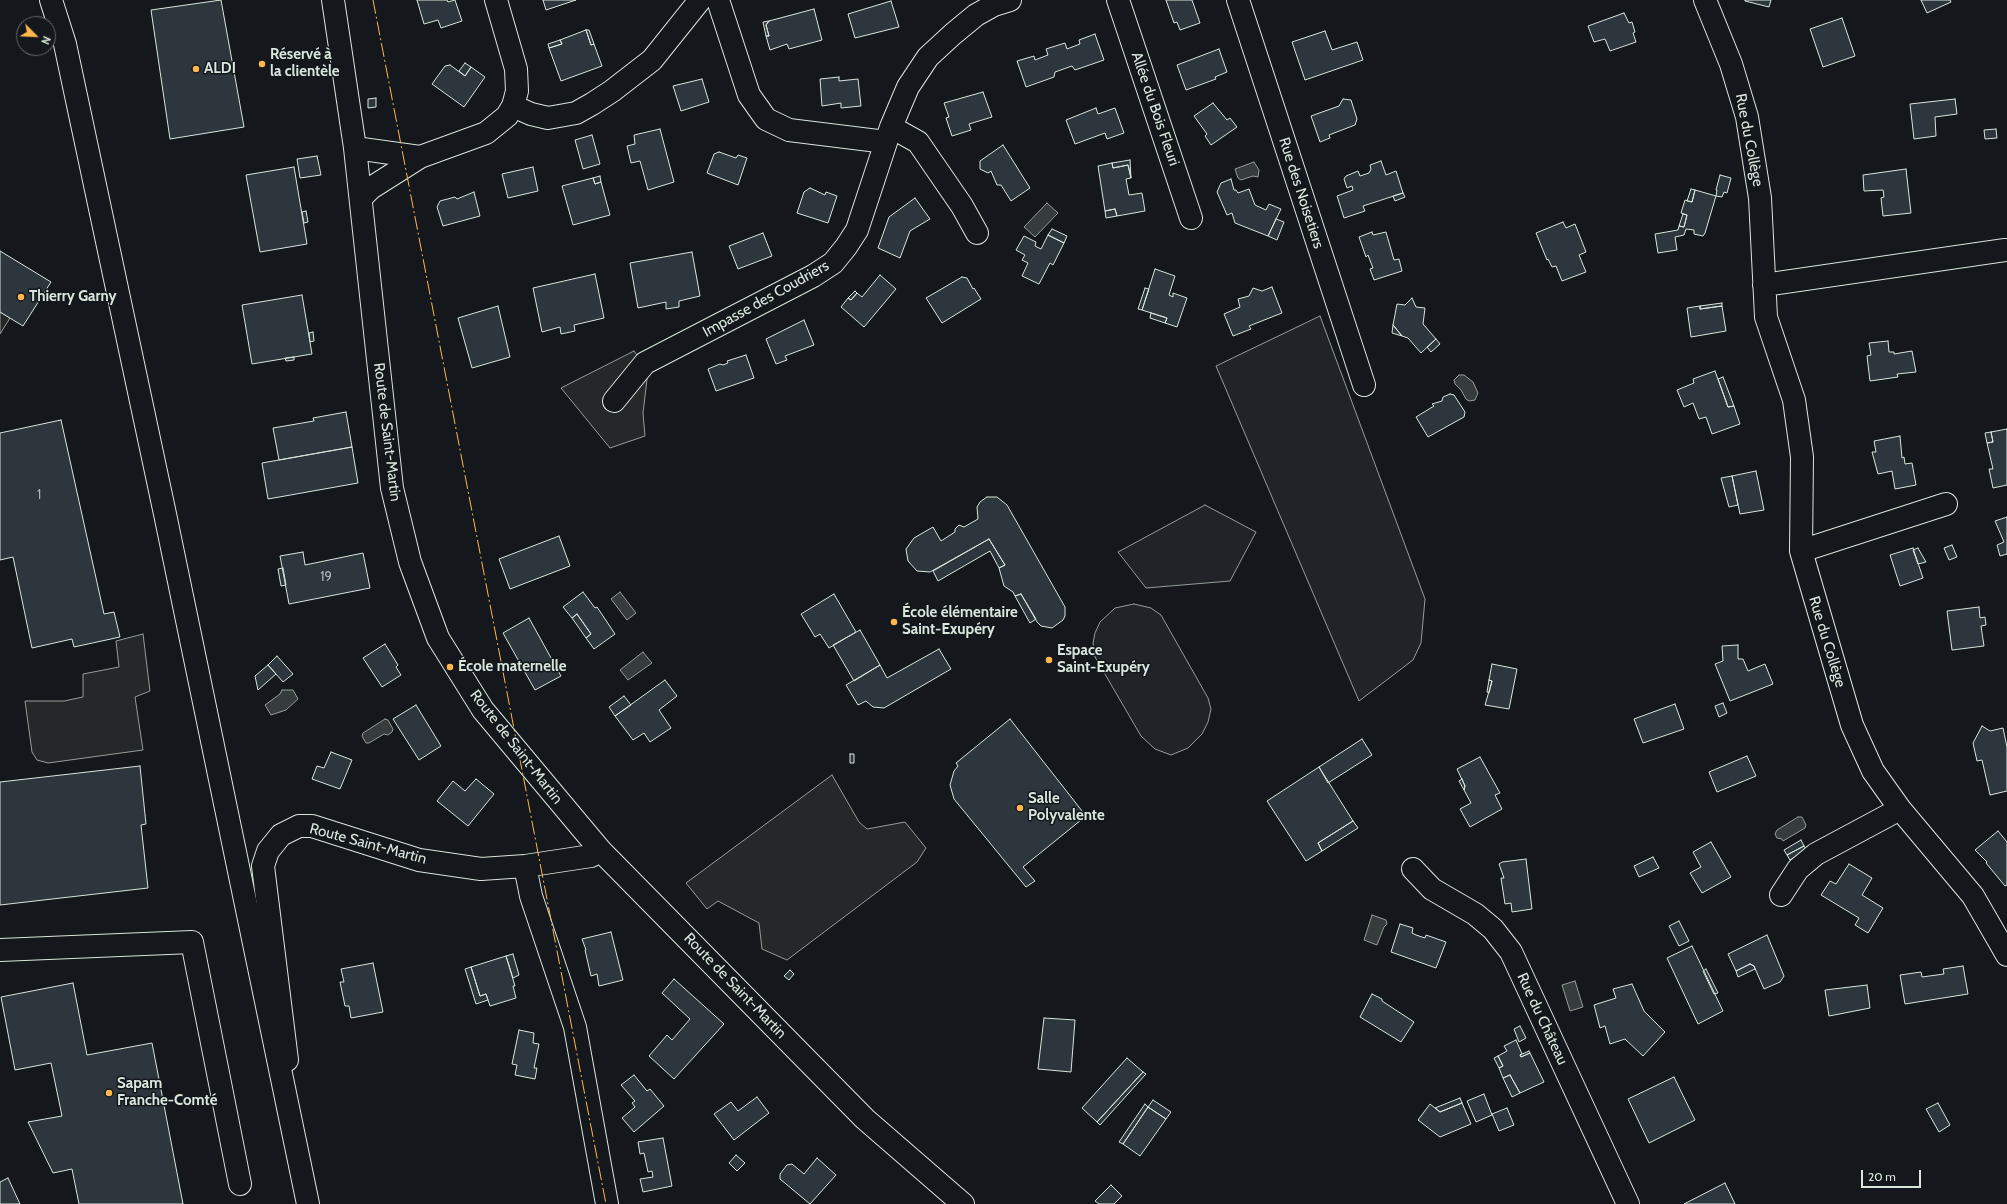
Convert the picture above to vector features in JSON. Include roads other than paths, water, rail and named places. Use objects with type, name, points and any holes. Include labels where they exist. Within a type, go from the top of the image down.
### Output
[{"type":"street","points":[[51,0],[65,44],[164,506],[308,1204]]},
{"type":"street","points":[[61,0],[65,44]]},
{"type":"street","name":"Route de Saint-Martin","points":[[333,0],[355,148],[392,488],[412,569],[438,638],[483,710],[602,851],[865,1119],[963,1204]]},
{"type":"street","points":[[360,198],[371,188],[420,157],[486,133],[507,116],[514,106],[517,91],[516,69],[496,0]]},
{"type":"street","points":[[514,106],[531,114],[548,118],[576,113],[592,104],[612,91],[652,60],[700,0]]},
{"type":"street","points":[[718,0],[749,95],[766,119],[789,130],[889,134],[918,142],[962,206],[977,233]]},
{"type":"street","name":"Impasse des Coudriers","points":[[614,400],[645,362],[813,276],[833,263],[857,230],[889,134],[908,86],[928,57],[976,15],[994,5],[1010,0]]},
{"type":"street","name":"Allée du Bois Fleuri","points":[[1118,0],[1191,218]]},
{"type":"street","name":"Rue des Noisetiers","points":[[1238,0],[1364,385]]},
{"type":"street","name":"Rue du Collège","points":[[1705,0],[1731,64],[1747,117],[1760,198],[1766,318],[1794,400],[1802,456],[1801,552],[1852,725],[1873,771],[1900,809],[1973,896],[2007,955]]},
{"type":"street","points":[[355,148],[420,157]]},
{"type":"street","points":[[1764,285],[2006,250]]},
{"type":"street","points":[[1801,552],[1946,504]]},
{"type":"street","points":[[1781,895],[1798,869],[1816,854],[1900,809]]},
{"type":"street","name":"Route Saint-Martin","points":[[300,1167],[263,866],[268,851],[281,835],[299,826],[312,826],[419,860],[481,869],[525,866],[591,856],[602,851]]},
{"type":"street","points":[[525,866],[531,896],[575,1027],[607,1204]]},
{"type":"street","name":"Rue du Château","points":[[1413,869],[1432,889],[1476,914],[1493,929],[1511,952],[1628,1204]]},
{"type":"street","points":[[0,950],[192,942],[240,1184]]},
{"type":"place","name":"Réservé à la clientèle","points":[[262,64]]},
{"type":"place","name":"ALDI","points":[[196,69]]},
{"type":"place","name":"Thierry Garny","points":[[21,297]]},
{"type":"place","name":"École élémentaire Saint-Exupéry","points":[[894,622]]},
{"type":"place","name":"Espace Saint-Exupéry","points":[[1049,660]]},
{"type":"place","name":"École maternelle","points":[[450,667]]},
{"type":"place","name":"Salle Polyvalente","points":[[1020,808]]},
{"type":"place","name":"Sapam Franche-Comté","points":[[109,1093]]}]
